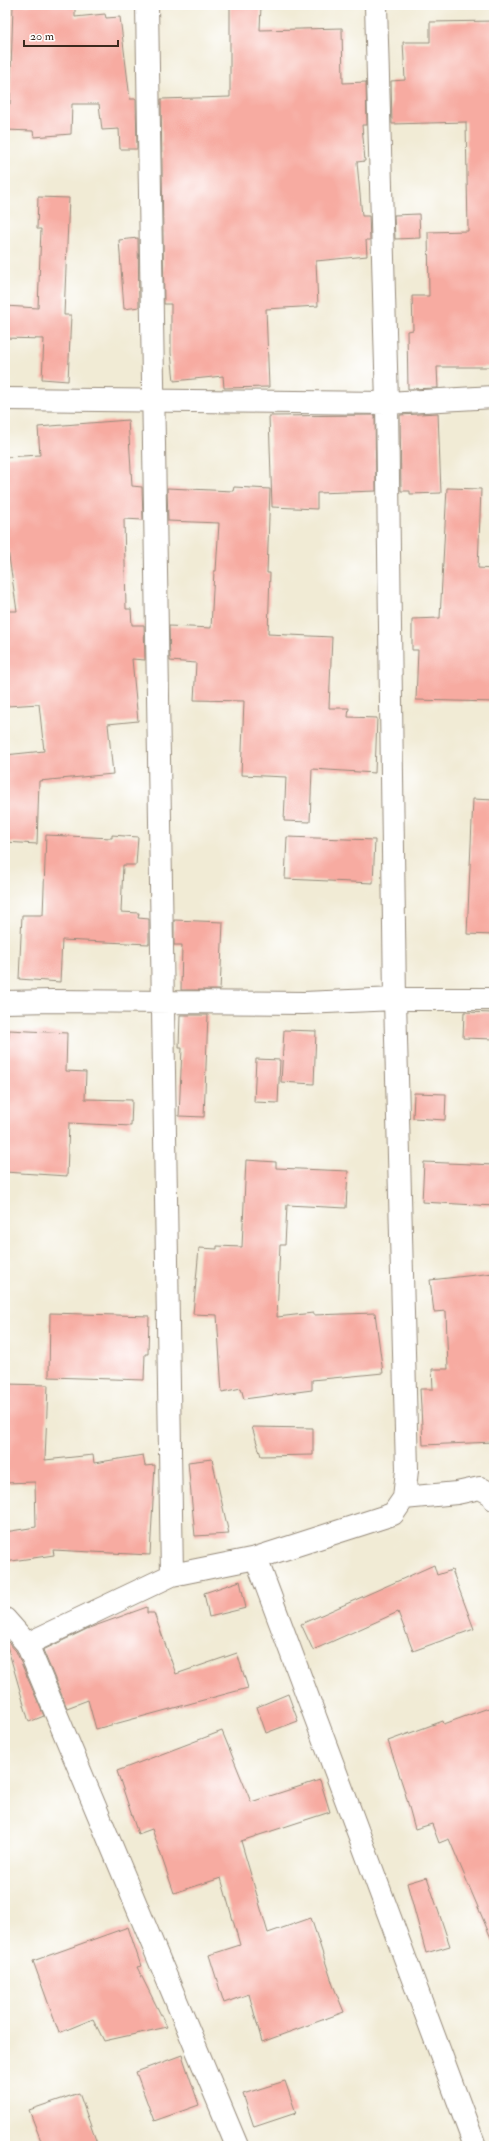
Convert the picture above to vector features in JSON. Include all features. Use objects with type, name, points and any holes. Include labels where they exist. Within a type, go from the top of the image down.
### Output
[{"type":"street","points":[[147,5],[172,1575]]},
{"type":"street","points":[[28,1644],[172,1575],[256,1558],[393,1514],[404,1498],[407,1470],[395,998],[387,402],[376,5]]},
{"type":"street","points":[[5,399],[387,402],[494,396]]},
{"type":"street","points":[[5,1002],[163,1001],[304,1003],[395,998],[494,999]]},
{"type":"street","points":[[404,1498],[457,1493],[480,1488],[491,1494],[494,1499]]},
{"type":"street","points":[[256,1558],[475,2146]]},
{"type":"street","points":[[5,1619],[28,1644],[237,2146]]},
{"type":"building","points":[[13,5],[75,5],[75,17],[105,14],[106,18],[120,17],[130,99],[136,99],[137,149],[120,149],[119,129],[102,130],[99,104],[72,104],[71,134],[34,137],[33,131],[5,130],[5,104],[10,104]]},
{"type":"building","points":[[230,5],[261,5],[260,30],[342,28],[343,83],[366,82],[367,125],[362,125],[365,161],[357,162],[362,216],[369,216],[370,240],[366,240],[367,256],[316,261],[318,306],[266,309],[269,387],[224,388],[223,376],[174,381],[171,353],[171,304],[164,304],[161,99],[230,97]]},
{"type":"building","points":[[494,21],[494,90],[491,90],[494,168],[494,367],[437,367],[438,388],[408,389],[407,331],[413,330],[412,296],[429,296],[428,232],[468,231],[466,122],[392,124],[391,81],[405,80],[403,42],[430,42],[430,22]]},
{"type":"building","points":[[38,197],[69,198],[64,315],[71,315],[68,381],[42,379],[44,339],[5,338],[5,306],[38,308],[41,229],[37,229]]},
{"type":"building","points":[[419,214],[420,238],[395,239],[394,215]]},
{"type":"building","points":[[138,238],[139,307],[124,309],[119,240]]},
{"type":"building","points":[[438,413],[441,493],[410,494],[410,491],[401,491],[400,415]]},
{"type":"building","points":[[375,415],[376,491],[317,493],[317,509],[272,507],[269,416]]},
{"type":"building","points":[[128,420],[132,486],[142,487],[143,520],[124,519],[126,609],[131,609],[132,625],[144,625],[145,660],[132,659],[138,721],[108,724],[113,774],[39,781],[37,844],[5,842],[5,755],[44,751],[39,704],[7,706],[5,611],[17,611],[5,530],[5,457],[40,455],[38,427]]},
{"type":"building","points":[[234,487],[270,489],[267,573],[270,573],[268,634],[332,637],[329,708],[349,708],[348,717],[377,718],[375,773],[312,769],[310,822],[284,821],[286,777],[241,775],[244,701],[194,700],[196,663],[170,661],[169,626],[211,628],[214,571],[216,571],[219,523],[168,521],[167,488],[233,491]]},
{"type":"building","points":[[447,488],[481,489],[478,568],[494,569],[494,702],[416,700],[418,650],[412,650],[412,619],[440,618]]},
{"type":"building","points":[[473,799],[494,800],[494,935],[467,934]]},
{"type":"building","points":[[46,835],[112,838],[112,835],[138,837],[136,865],[123,865],[121,912],[139,913],[138,918],[149,919],[149,944],[62,940],[60,982],[19,979],[22,915],[43,915]]},
{"type":"building","points":[[287,837],[375,840],[373,883],[285,879]]},
{"type":"building","points":[[174,920],[223,922],[220,990],[181,990],[182,945],[174,945]]},
{"type":"building","points":[[464,1012],[494,1013],[494,1039],[463,1038]]},
{"type":"building","points":[[180,1015],[208,1015],[204,1117],[179,1116],[182,1048],[179,1048]]},
{"type":"building","points":[[9,1030],[67,1033],[66,1071],[86,1072],[85,1099],[132,1100],[131,1126],[69,1123],[67,1176],[5,1172],[5,1106]]},
{"type":"building","points":[[284,1030],[316,1031],[314,1084],[281,1082]]},
{"type":"building","points":[[256,1059],[280,1060],[278,1103],[254,1102]]},
{"type":"building","points":[[414,1093],[446,1094],[445,1120],[413,1118]]},
{"type":"building","points":[[246,1160],[276,1162],[276,1168],[348,1171],[346,1208],[287,1205],[285,1245],[280,1245],[277,1317],[313,1313],[313,1315],[375,1313],[383,1373],[312,1380],[312,1390],[244,1399],[241,1388],[222,1392],[217,1315],[193,1314],[199,1248],[217,1249],[217,1246],[242,1247]]},
{"type":"building","points":[[424,1162],[494,1165],[494,1206],[422,1202]]},
{"type":"building","points":[[494,1273],[494,1442],[423,1445],[420,1389],[433,1389],[432,1369],[448,1369],[446,1311],[434,1312],[430,1280]]},
{"type":"building","points":[[50,1313],[149,1316],[148,1354],[145,1354],[144,1380],[49,1377]]},
{"type":"building","points":[[6,1384],[48,1385],[45,1460],[93,1455],[94,1463],[143,1455],[145,1466],[155,1465],[150,1555],[53,1550],[54,1555],[5,1562],[5,1532],[36,1527],[35,1482],[5,1483]]},
{"type":"building","points":[[252,1427],[313,1428],[313,1455],[261,1456]]},
{"type":"building","points":[[212,1459],[229,1534],[195,1536],[188,1462]]},
{"type":"building","points":[[434,1565],[437,1575],[452,1570],[474,1629],[413,1651],[398,1612],[313,1650],[301,1624]]},
{"type":"building","points":[[240,1581],[246,1608],[209,1617],[204,1593]]},
{"type":"building","points":[[147,1607],[147,1613],[154,1613],[176,1674],[237,1653],[248,1688],[96,1729],[88,1700],[67,1708],[43,1650],[89,1628]]},
{"type":"building","points":[[6,1642],[8,1642],[16,1651],[44,1716],[29,1722]]},
{"type":"building","points":[[288,1694],[298,1721],[266,1733],[257,1707]]},
{"type":"building","points":[[494,1706],[494,1945],[449,1839],[439,1843],[432,1824],[415,1829],[404,1789],[388,1741],[443,1721],[444,1724]]},
{"type":"building","points":[[222,1731],[251,1802],[320,1780],[330,1812],[241,1841],[268,1933],[311,1918],[333,1985],[344,2012],[262,2042],[249,1994],[224,2003],[209,1955],[240,1945],[221,1878],[174,1893],[152,1829],[138,1834],[117,1771]]},
{"type":"building","points":[[427,1877],[450,1946],[426,1953],[407,1883]]},
{"type":"building","points":[[128,1927],[141,1966],[137,1967],[167,2027],[104,2041],[93,2019],[59,2033],[33,1961]]},
{"type":"building","points":[[182,2055],[199,2105],[154,2121],[136,2072]]},
{"type":"building","points":[[285,2081],[296,2113],[254,2127],[243,2094]]},
{"type":"building","points":[[79,2093],[98,2146],[43,2146],[29,2110]]}]
